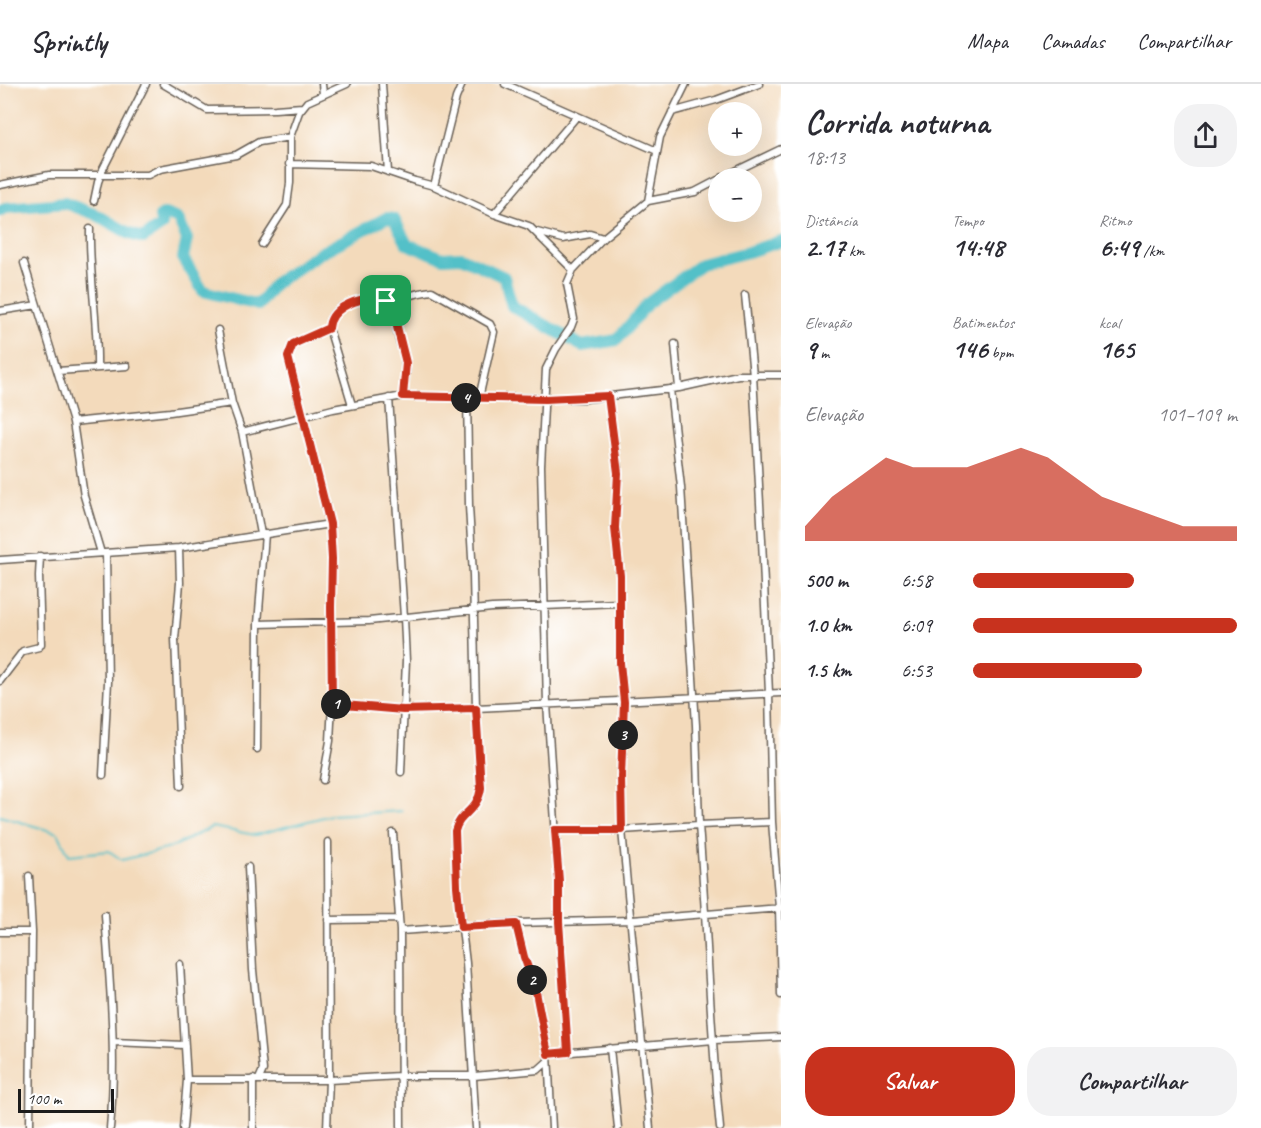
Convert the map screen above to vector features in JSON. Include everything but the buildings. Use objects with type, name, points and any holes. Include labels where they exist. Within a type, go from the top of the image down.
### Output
[{"type":"street","points":[[94,201],[100,177],[146,84]]},
{"type":"street","points":[[163,84],[207,110],[275,109],[302,106]]},
{"type":"street","points":[[322,84],[323,94]]},
{"type":"street","points":[[262,244],[287,205],[290,183],[290,137],[302,106],[347,84]]},
{"type":"street","points":[[382,84],[388,171]]},
{"type":"street","points":[[434,186],[456,98],[462,84]]},
{"type":"street","points":[[505,84],[657,151]]},
{"type":"street","points":[[648,201],[660,137],[686,84]]},
{"type":"street","points":[[672,112],[759,84]]},
{"type":"street","points":[[494,214],[577,116]]},
{"type":"street","points":[[0,184],[49,175],[100,177],[148,175],[160,169],[236,155],[259,142],[290,137]]},
{"type":"street","points":[[742,168],[781,149]]},
{"type":"street","points":[[289,164],[371,166],[415,182],[434,186],[494,214],[522,222],[536,232],[573,270]]},
{"type":"street","points":[[568,1052],[547,704],[542,466],[546,369],[574,319],[567,284],[573,270],[603,238],[648,201],[695,192],[708,185]]},
{"type":"street","points":[[90,229],[89,261],[98,336],[97,368]]},
{"type":"street","points":[[536,232],[563,239],[590,234],[603,238]]},
{"type":"street","points":[[24,263],[73,422],[84,496],[104,553],[108,682],[103,775]]},
{"type":"street","points":[[393,311],[397,303],[407,297],[432,291],[490,324],[494,332],[479,398]]},
{"type":"street","points":[[745,295],[753,375],[769,693],[772,822],[780,908],[781,995]]},
{"type":"street","points":[[352,405],[329,328],[329,321],[338,310],[362,299],[382,299],[393,311],[406,363],[403,396]]},
{"type":"street","points":[[0,310],[37,305]]},
{"type":"street","points":[[324,780],[330,741],[332,704],[330,524],[288,357],[293,344],[329,328]]},
{"type":"street","points":[[218,330],[232,403],[242,432],[263,534],[258,624],[257,750]]},
{"type":"street","points":[[675,344],[679,388]]},
{"type":"street","points":[[58,372],[127,366]]},
{"type":"street","points":[[242,432],[352,405],[403,396],[545,399],[608,396],[679,388],[738,375],[781,375]]},
{"type":"street","points":[[670,389],[681,487],[694,697],[699,825],[706,913],[708,987],[720,1128]]},
{"type":"street","points":[[608,396],[618,473],[615,528],[620,576],[620,663],[624,702],[621,777],[622,830],[650,1128]]},
{"type":"street","points":[[389,398],[406,661],[401,772]]},
{"type":"street","points":[[467,398],[476,708],[481,788],[479,799],[457,824],[455,831],[457,886],[466,963],[476,1128]]},
{"type":"street","points":[[73,422],[232,403]]},
{"type":"street","points":[[0,560],[179,548],[330,524]]},
{"type":"street","points":[[179,548],[180,583],[175,639],[181,786]]},
{"type":"street","points":[[0,681],[23,651],[39,647],[41,644],[40,556]]},
{"type":"street","points":[[258,624],[332,623],[474,610],[619,603]]},
{"type":"street","points":[[332,704],[403,710],[624,702],[781,693]]},
{"type":"street","points":[[555,830],[622,830],[772,822]]},
{"type":"street","points":[[393,833],[400,932],[401,1128]]},
{"type":"street","points":[[327,1128],[329,1080],[328,842]]},
{"type":"street","points":[[248,867],[253,970],[263,1070],[270,1079]]},
{"type":"street","points":[[30,876],[32,932],[30,1128]]},
{"type":"street","points":[[400,932],[516,924],[632,920],[780,908]]},
{"type":"street","points":[[105,915],[113,1042],[113,1103],[110,1128]]},
{"type":"street","points":[[328,920],[399,918]]},
{"type":"street","points":[[516,924],[524,957],[535,987],[548,1057],[552,1128]]},
{"type":"street","points":[[0,932],[32,932]]},
{"type":"street","points":[[180,964],[187,1080],[183,1128]]},
{"type":"street","points":[[538,1070],[548,1057],[568,1052],[781,1037]]},
{"type":"street","points":[[113,1042],[184,1044]]},
{"type":"street","points":[[610,1048],[618,1128]]},
{"type":"street","points":[[253,1128],[256,1079],[263,1070]]},
{"type":"street","points":[[187,1080],[329,1080],[400,1076],[474,1076],[538,1070],[549,1078]]},
{"type":"waterway","points":[[0,211],[5,208],[65,203],[97,215],[130,234],[143,238],[162,225],[160,217],[165,214],[178,219],[187,239],[183,258],[203,291],[258,305],[275,283],[320,253],[386,218],[394,219],[407,244],[443,258],[461,257],[504,277],[512,306],[582,346],[617,340],[648,303],[701,264],[781,241]]},
{"type":"waterway","points":[[0,816],[58,833],[69,855],[109,851],[122,860],[170,848],[212,827],[255,835],[331,815],[402,811]]},
{"type":"route","points":[[369,298],[386,301],[393,311],[406,363],[403,396],[585,399],[608,396],[618,473],[615,528],[620,576],[620,663],[624,702],[621,777],[622,830],[555,830],[568,1052],[548,1054],[535,987],[524,957],[516,924],[461,927],[455,827],[475,806],[481,788],[476,708],[403,710],[332,704],[330,524],[288,357],[293,344],[329,328],[329,321],[343,306],[369,298]]}]
